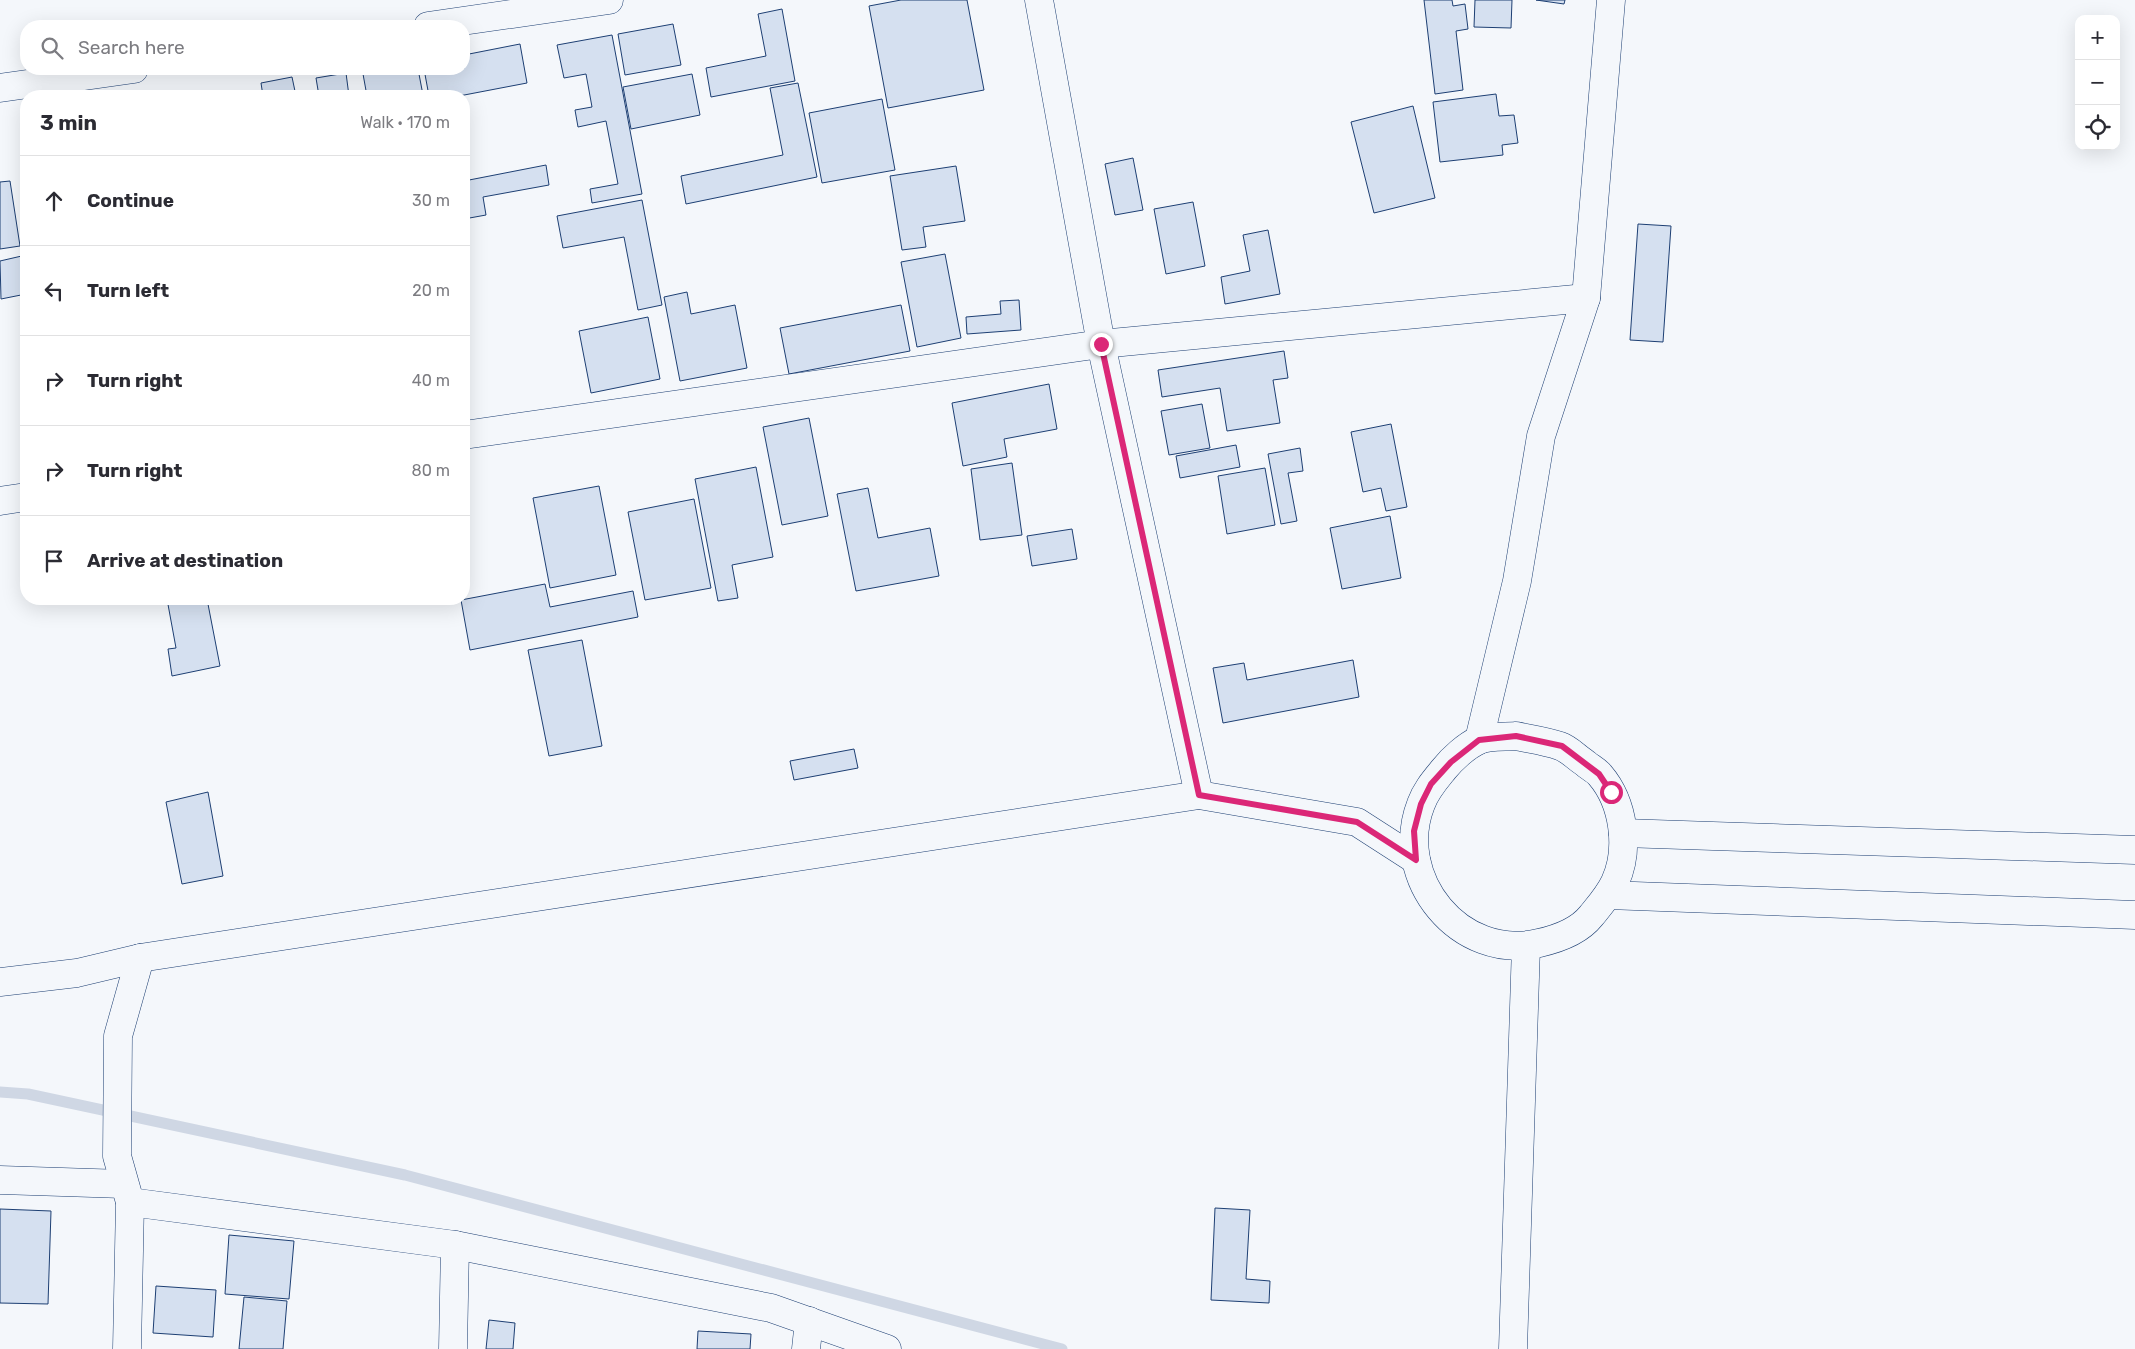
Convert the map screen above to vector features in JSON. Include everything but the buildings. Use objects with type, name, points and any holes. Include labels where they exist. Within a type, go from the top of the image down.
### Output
[{"type":"street","points":[[470,20],[609,0]]},
{"type":"street","points":[[1039,0],[1101,344],[1199,795]]},
{"type":"street","points":[[1479,740],[1517,581],[1541,436],[1586,298],[1612,0]]},
{"type":"street","points":[[0,88],[92,75]]},
{"type":"street","points":[[470,434],[1101,344],[1586,298]]},
{"type":"street","points":[[0,501],[20,498]]},
{"type":"street","points":[[1516,736],[1562,746],[1599,774],[1614,799],[1619,812],[1623,833],[1621,866],[1608,895],[1587,921],[1558,939],[1526,946],[1495,944],[1467,933],[1443,914],[1425,889],[1416,860],[1414,831],[1421,804],[1431,784],[1451,762],[1479,740],[1516,736]]},
{"type":"street","points":[[0,982],[77,973],[140,958],[1199,795],[1357,822],[1416,860]]},
{"type":"street","points":[[1623,833],[2135,850]]},
{"type":"street","points":[[1608,895],[2135,914]]},
{"type":"street","points":[[1513,1349],[1526,946]]},
{"type":"street","points":[[127,1349],[127,1193],[117,1156],[118,1036],[140,958]]},
{"type":"street","points":[[0,1180],[127,1193],[455,1246],[771,1308],[887,1349]]},
{"type":"street","points":[[453,1349],[455,1246]]},
{"type":"street","points":[[806,1349],[809,1321]]},
{"type":"waterway","points":[[0,1092],[28,1094],[405,1175],[1062,1349]]},
{"type":"route","points":[[1101,344],[1199,795],[1357,822],[1416,860],[1414,831],[1421,804],[1431,784],[1451,762],[1479,740],[1516,736],[1562,746],[1599,774],[1611,792]]}]
